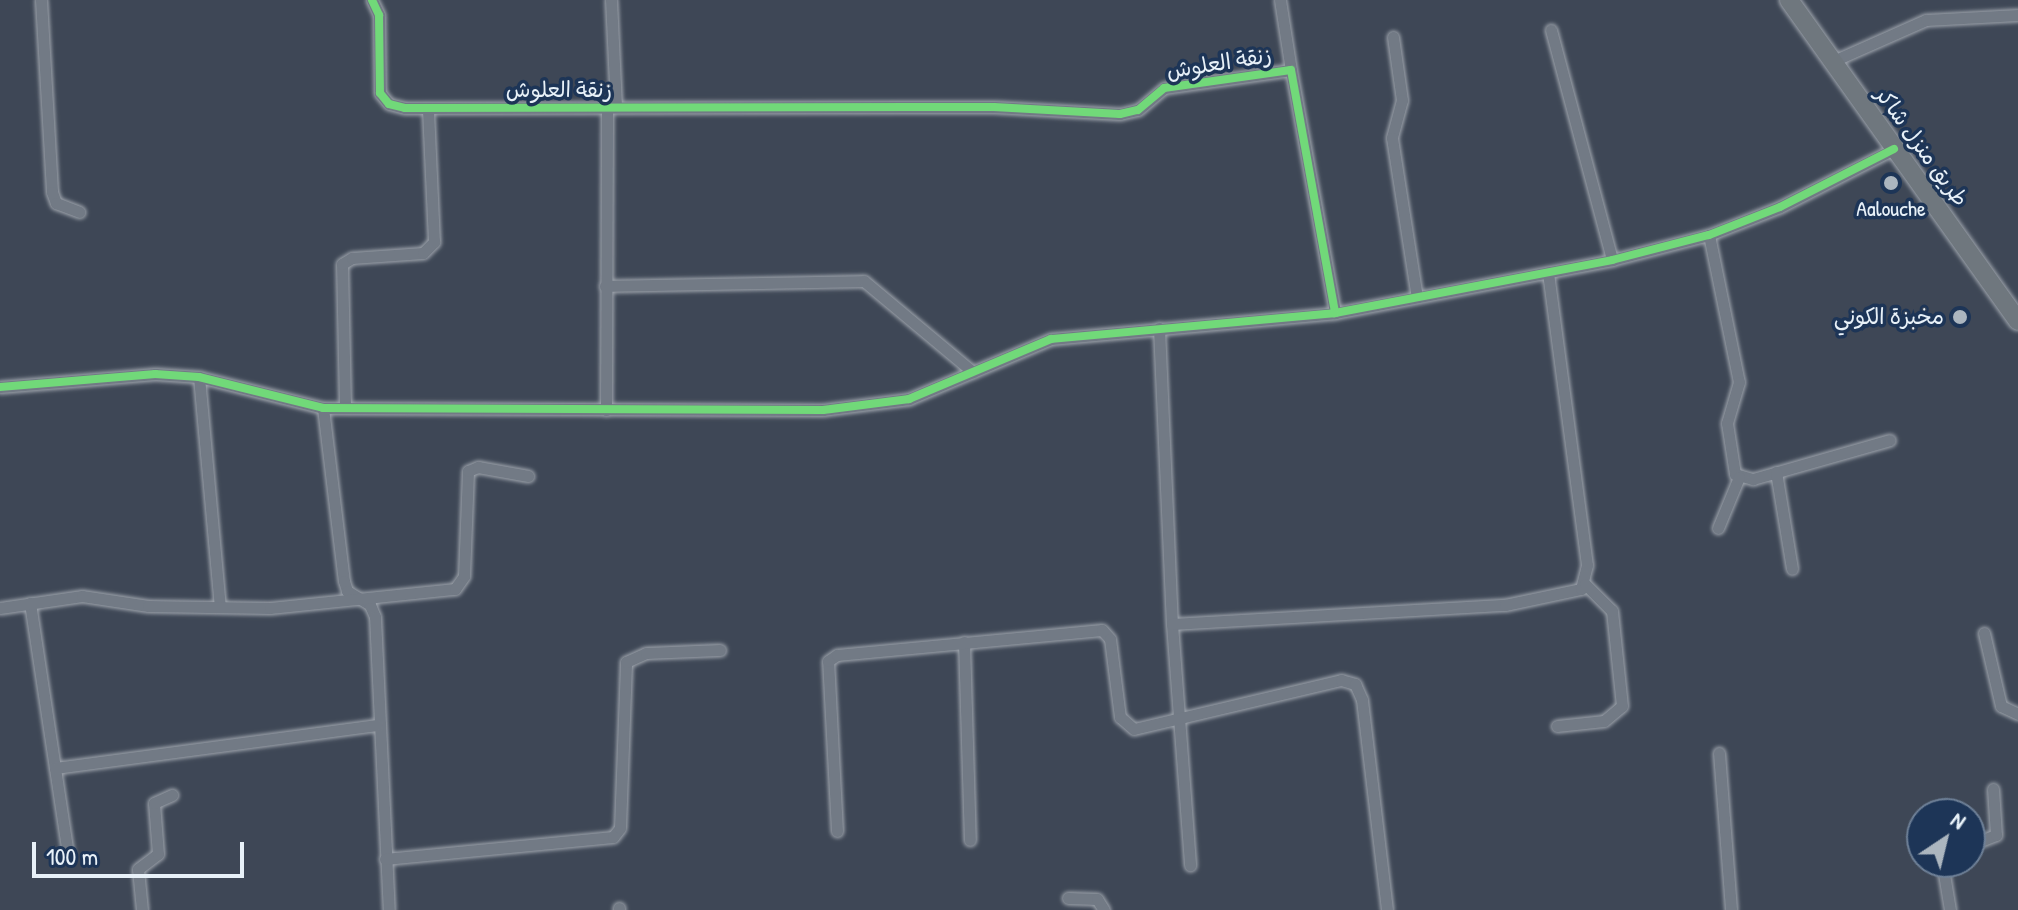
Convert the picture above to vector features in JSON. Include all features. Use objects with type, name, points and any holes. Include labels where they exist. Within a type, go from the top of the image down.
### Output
[{"type":"main road","name":"طريق منزل شاكر","points":[[1789,0],[2018,321]]},
{"type":"street","points":[[41,0],[52,192],[56,203],[79,212]]},
{"type":"street","name":"زنقة العلوش","points":[[372,0],[379,15],[380,93],[393,106],[994,107],[1120,114],[1138,110],[1164,88],[1291,70],[1335,313]]},
{"type":"street","points":[[606,410],[605,286],[611,0]]},
{"type":"street","points":[[1280,0],[1291,70]]},
{"type":"street","points":[[1831,62],[1926,20],[2018,15]]},
{"type":"street","points":[[1551,30],[1612,260]]},
{"type":"street","points":[[1393,37],[1402,100],[1392,138],[1417,297]]},
{"type":"street","points":[[345,406],[342,264],[352,258],[423,253],[434,242],[428,108]]},
{"type":"street","points":[[0,387],[155,374],[199,377],[323,408],[606,410],[881,406],[973,372],[1039,342],[1335,313],[1612,260],[1709,235],[1780,207],[1894,149]]},
{"type":"street","points":[[1709,235],[1739,382],[1727,423],[1733,471],[1739,477]]},
{"type":"street","points":[[1548,273],[1585,584],[1612,611],[1622,706],[1604,721],[1557,726]]},
{"type":"street","points":[[605,286],[864,281],[973,372]]},
{"type":"street","points":[[1159,328],[1177,719],[1190,865]]},
{"type":"street","points":[[199,377],[220,606]]},
{"type":"street","points":[[323,408],[344,581],[351,595],[365,602],[375,617],[377,725],[389,910]]},
{"type":"street","points":[[1739,477],[1776,472],[1890,440]]},
{"type":"street","points":[[0,608],[82,596],[136,605],[365,602],[461,586],[468,471],[478,467],[528,476]]},
{"type":"street","points":[[1776,472],[1792,569]]},
{"type":"street","points":[[1718,528],[1739,477]]},
{"type":"street","points":[[1172,624],[1543,601],[1575,594],[1585,584]]},
{"type":"street","points":[[30,603],[68,853]]},
{"type":"street","points":[[837,831],[828,661],[837,655],[1102,630],[1110,639],[1124,724],[1134,729],[1341,680],[1355,684],[1362,700],[1387,910]]},
{"type":"street","points":[[1984,633],[2001,706],[2018,714]]},
{"type":"street","points":[[964,642],[970,840]]},
{"type":"street","points":[[385,859],[613,837],[620,828],[626,662],[646,653],[720,650]]},
{"type":"street","points":[[55,768],[377,725]]},
{"type":"street","points":[[1719,753],[1731,910]]},
{"type":"street","points":[[1986,839],[1996,835],[1993,789]]},
{"type":"street","points":[[142,910],[138,869],[158,854],[154,803],[172,795]]},
{"type":"street","points":[[1945,878],[1950,910]]},
{"type":"street","points":[[1068,898],[1097,899],[1104,910]]},
{"type":"cycle path","points":[[372,0],[379,15],[380,93],[389,104],[405,108],[994,107],[1120,114],[1138,110],[1164,88],[1291,70],[1335,313],[1612,260],[1709,235],[1780,207],[1894,149]]},
{"type":"cycle path","points":[[0,387],[155,374],[199,377],[323,408],[823,410],[909,399],[1051,339],[1335,313]]},
{"type":"place","name":"Aalouche","points":[[1891,183]]},
{"type":"place","name":"مخبزة الكوني","points":[[1960,317]]}]
